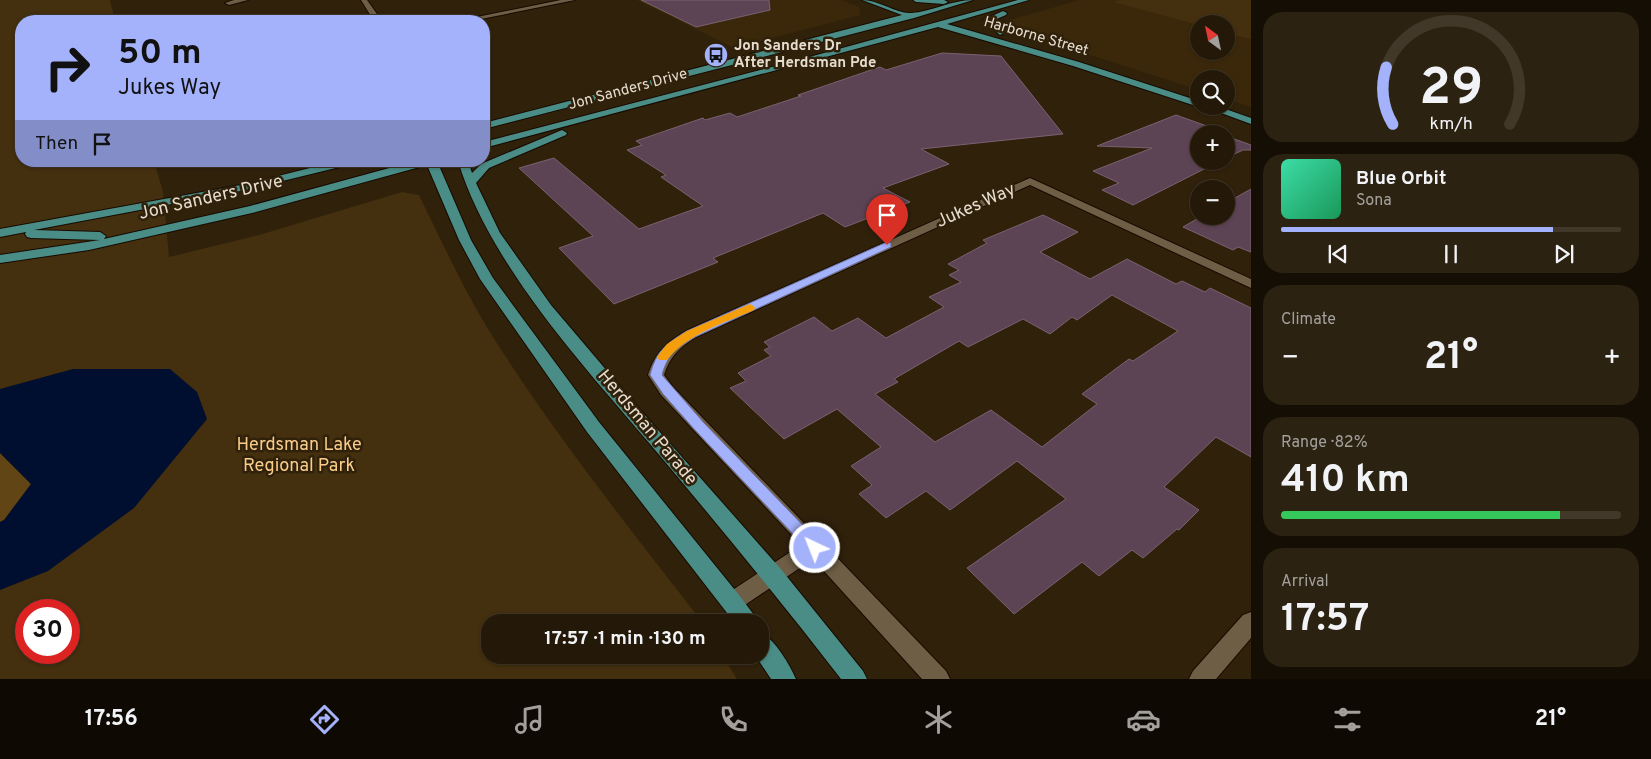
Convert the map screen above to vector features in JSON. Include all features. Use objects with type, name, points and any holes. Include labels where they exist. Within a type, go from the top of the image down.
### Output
[{"type":"main road","name":"Harborne Street","points":[[865,0],[911,16],[1084,67],[1190,101]]},
{"type":"main road","name":"Jon Sanders Drive","points":[[490,124],[969,0]]},
{"type":"main road","points":[[914,3],[969,0]]},
{"type":"main road","name":"Jon Sanders Drive","points":[[490,143],[1023,1]]},
{"type":"main road","points":[[1000,33],[987,20],[995,15],[1012,10],[1023,1]]},
{"type":"main road","name":"Harborne Street","points":[[914,3],[928,11],[955,20],[1190,93]]},
{"type":"main road","points":[[1235,108],[1251,113]]},
{"type":"main road","points":[[490,163],[616,110]]},
{"type":"main road","points":[[1233,115],[1251,121]]},
{"type":"main road","name":"Jon Sanders Drive","points":[[3,233],[237,189],[327,167]]},
{"type":"main road","name":"Jon Sanders Drive","points":[[0,260],[89,246],[252,209],[407,167]]},
{"type":"main road","points":[[432,167],[465,240],[498,295],[593,427],[740,614]]},
{"type":"main road","name":"Herdsman Parade","points":[[465,167],[470,183],[494,233],[546,308],[773,575],[855,679]]},
{"type":"main road","points":[[470,183],[484,167]]},
{"type":"main road","points":[[3,233],[91,237],[166,228]]},
{"type":"main road","points":[[769,656],[784,679]]},
{"type":"street","points":[[229,3],[245,0]]},
{"type":"street","points":[[364,0],[374,15]]},
{"type":"street","points":[[490,16],[572,0]]},
{"type":"street","name":"Jukes Way","points":[[815,548],[700,426],[656,375],[660,360],[671,346],[691,334],[1030,181],[1251,284]]},
{"type":"street","points":[[732,602],[815,548],[938,679]]},
{"type":"street","points":[[1201,679],[1251,622]]},
{"type":"shaded area","points":[[637,0],[841,0],[859,7],[860,15],[734,48]]},
{"type":"shaded area","points":[[1079,0],[1251,0],[1251,107],[1235,102],[1235,70],[1190,70],[1190,87],[1006,28],[1003,22]]},
{"type":"shaded area","points":[[0,453],[31,484],[4,520],[0,522]]},
{"type":"green space","name":"Herdsman Lake Regional Park","points":[[0,0],[110,0],[114,15],[15,15],[15,167],[156,167],[163,192],[169,257],[259,235],[402,192],[419,195],[469,296],[488,329],[538,405],[696,614],[481,614],[481,664],[728,664],[737,679],[0,679]]},
{"type":"green space","points":[[1120,0],[1251,0],[1251,39],[1235,35],[1235,15],[1190,15],[1190,23],[1113,2]]},
{"type":"water","points":[[73,369],[170,369],[197,392],[207,419],[134,508],[48,571],[0,590],[0,522],[4,520],[31,484],[0,453],[0,389]]},
{"type":"building","points":[[641,0],[769,0],[770,10],[696,27]]},
{"type":"building","points":[[942,53],[1001,56],[1063,134],[921,149],[949,164],[883,188],[910,202],[845,227],[823,213],[713,258],[718,262],[614,304],[559,248],[593,236],[519,168],[554,158],[639,229],[703,206],[661,177],[666,175],[627,150],[642,145],[636,141],[703,118],[705,120],[730,113],[737,117],[880,67],[886,70]]},
{"type":"building","points":[[1176,115],[1204,125],[1190,125],[1190,170],[1202,170],[1133,205],[1102,190],[1119,183],[1093,171],[1152,148],[1097,146]]},
{"type":"building","points":[[1235,139],[1251,145],[1251,150],[1243,150],[1235,154]]},
{"type":"building","points":[[1251,189],[1251,252],[1238,247],[1233,250],[1183,227],[1190,223],[1190,225],[1235,225],[1235,198]]},
{"type":"building","points":[[1043,215],[1078,232],[1040,252],[1090,279],[1127,259],[1176,284],[1182,281],[1205,292],[1210,288],[1251,308],[1251,457],[1216,437],[1164,487],[1199,510],[1179,530],[1177,529],[1143,558],[1132,550],[1099,576],[1082,562],[1014,614],[967,568],[1066,499],[1017,461],[950,510],[926,491],[886,518],[859,494],[872,485],[851,466],[881,447],[837,409],[784,439],[730,388],[746,381],[738,373],[771,356],[764,350],[770,347],[764,342],[814,317],[832,331],[858,318],[886,338],[944,307],[929,297],[961,282],[949,275],[959,270],[948,264],[987,243],[983,240]],"holes":[[[1112,295],[1178,331],[1133,361],[1129,359],[1082,394],[1097,404],[1042,447],[991,410],[935,442],[875,394],[898,382],[894,379],[959,341],[968,347],[1023,319],[1050,334],[1072,317],[1077,320]]]},
{"type":"slow traffic","points":[[663,357],[671,346],[691,334],[750,307]]},
{"type":"place","name":"Jon Sanders Dr After Herdsman Pde","points":[[716,55]]},
{"type":"route","points":[[815,548],[700,426],[656,375],[660,360],[671,346],[691,334],[887,245]]}]
